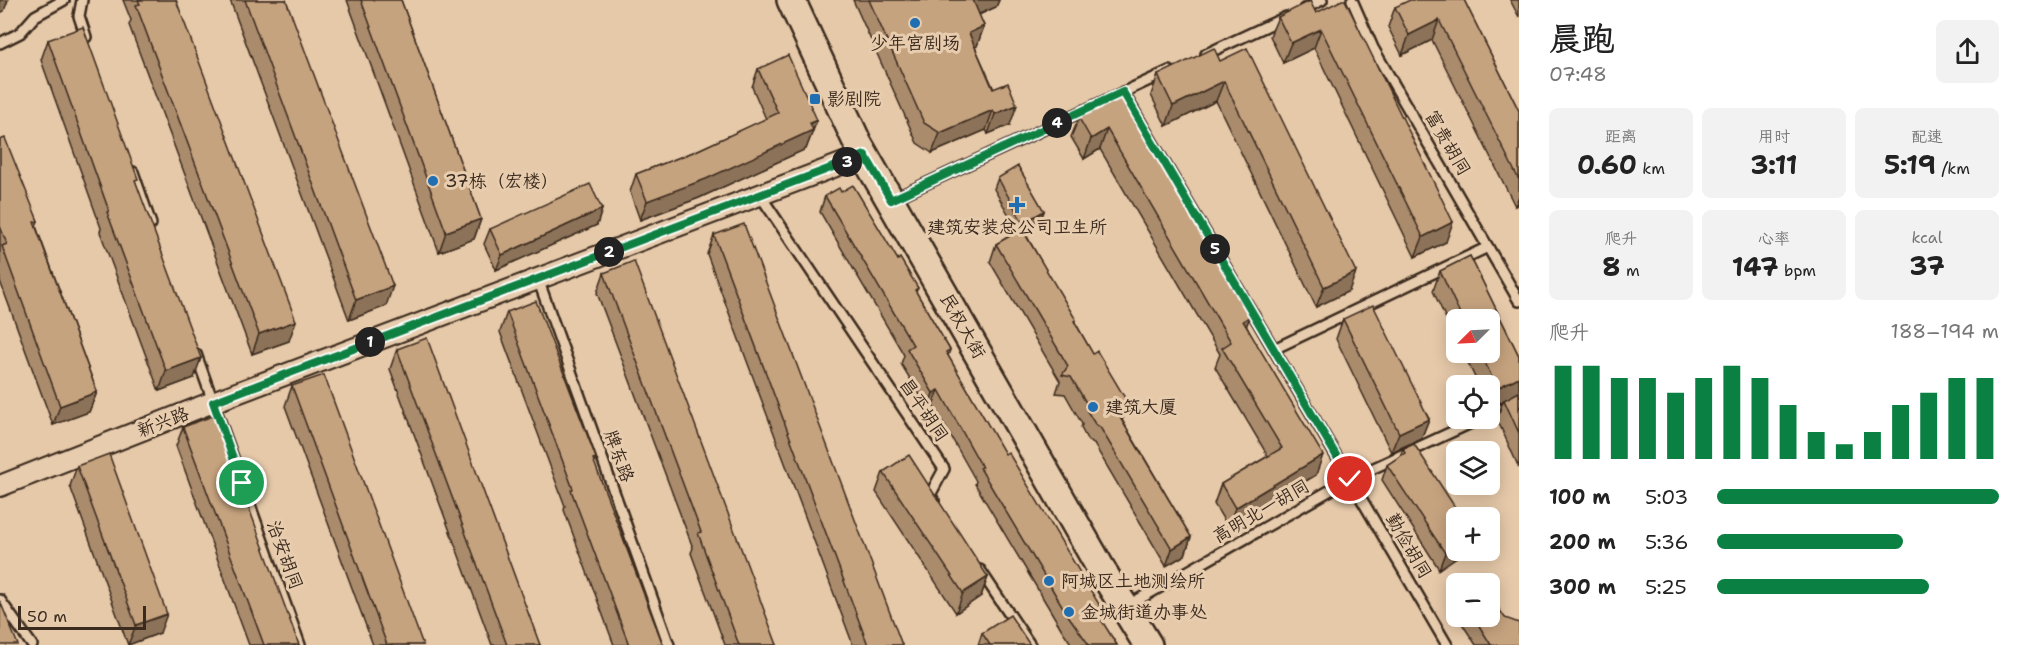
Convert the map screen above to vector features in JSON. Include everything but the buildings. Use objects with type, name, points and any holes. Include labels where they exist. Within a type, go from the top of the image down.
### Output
[{"type":"street","name":"民权大街","points":[[791,0],[865,155],[1148,645]]},
{"type":"street","name":"新兴路","points":[[0,486],[213,402],[865,155]]},
{"type":"lane","points":[[0,43],[20,33],[35,16],[64,0]]},
{"type":"lane","points":[[82,0],[79,16],[90,49]]},
{"type":"lane","points":[[1197,58],[1322,0]]},
{"type":"lane","name":"富贵胡同","points":[[1352,0],[1374,48],[1519,301]]},
{"type":"lane","points":[[891,200],[1176,68]]},
{"type":"lane","name":"勤俭胡同","points":[[1123,92],[1447,645]]},
{"type":"lane","points":[[129,160],[155,237]]},
{"type":"lane","name":"昌平胡同","points":[[760,195],[944,469],[930,495],[943,514]]},
{"type":"lane","points":[[1274,349],[1488,247]]},
{"type":"lane","name":"牌东路","points":[[538,279],[669,645]]},
{"type":"lane","name":"治安胡同","points":[[194,347],[300,645]]},
{"type":"lane","points":[[1500,410],[1519,401]]},
{"type":"lane","name":"高明北一胡同","points":[[1125,607],[1350,479],[1458,429]]},
{"type":"lane","points":[[974,561],[1030,645]]},
{"type":"lane","points":[[0,600],[32,645]]},
{"type":"place","name":"少年宫剧场","points":[[915,23]]},
{"type":"place","name":"影剧院","points":[[815,99]]},
{"type":"place","name":"37栋（宏楼）","points":[[433,181]]},
{"type":"place","name":"建筑安装总公司卫生所","points":[[1017,205]]},
{"type":"place","name":"建筑大厦","points":[[1093,407]]},
{"type":"place","name":"阿城区土地测绘所","points":[[1049,581]]},
{"type":"place","name":"金城街道办事处","points":[[1069,612]]},
{"type":"route","points":[[242,483],[213,402],[865,155],[891,200],[1123,92],[1350,479]]}]
